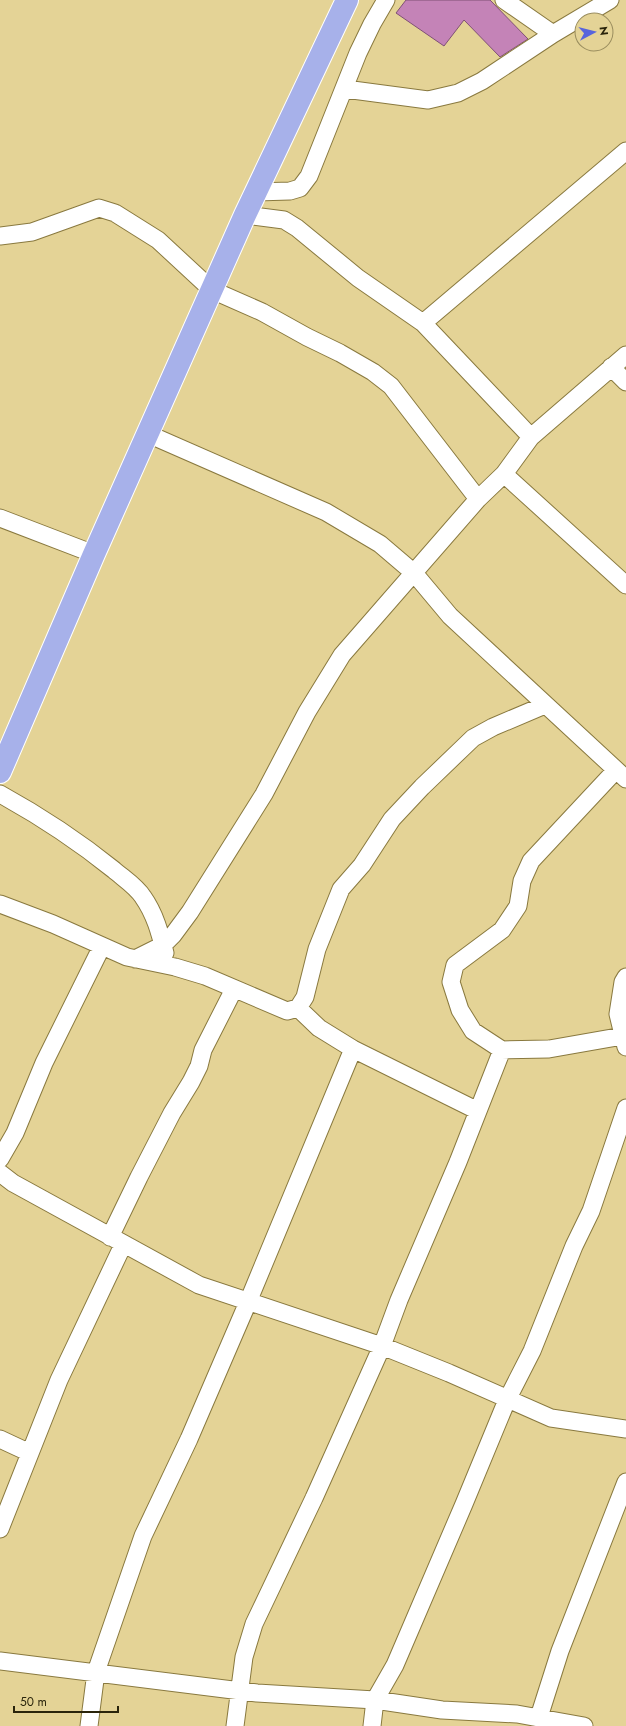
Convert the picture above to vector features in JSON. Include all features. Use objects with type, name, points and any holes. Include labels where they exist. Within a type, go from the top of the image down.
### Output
[{"type":"main road","points":[[0,772],[94,554],[245,215],[347,0]]},
{"type":"street","points":[[256,192],[290,191],[300,188],[309,176],[345,89],[358,52],[386,0]]},
{"type":"street","points":[[504,0],[553,34]]},
{"type":"street","points":[[345,89],[428,100],[458,93],[482,81],[553,34],[610,0]]},
{"type":"street","points":[[423,323],[626,151]]},
{"type":"street","points":[[0,236],[32,232],[99,208],[115,213],[158,240],[212,290],[262,312],[307,338],[340,353],[373,372],[391,386],[478,499]]},
{"type":"street","points":[[245,215],[284,220],[297,228],[358,278],[423,323],[531,437]]},
{"type":"street","points":[[135,959],[163,945],[173,935],[190,912],[264,794],[307,712],[342,655],[478,499],[504,474],[531,437],[626,355]]},
{"type":"street","points":[[611,367],[626,382]]},
{"type":"street","points":[[148,434],[326,512],[380,544],[414,573],[450,616],[621,774],[531,862],[522,881],[518,906],[502,930],[455,965],[451,982],[460,1010],[473,1030],[502,1050],[549,1049],[625,1041],[618,1014],[623,982],[626,977]]},
{"type":"street","points":[[504,474],[626,585]]},
{"type":"street","points":[[1,521],[94,554]]},
{"type":"street","points":[[0,904],[54,924],[135,959],[169,966],[205,976],[287,1011],[298,1008],[305,997],[317,949],[341,889],[362,865],[392,819],[422,787],[473,738],[493,727],[545,705]]},
{"type":"street","points":[[0,794],[23,807],[91,852],[127,881],[142,896],[156,920],[169,966]]},
{"type":"street","points":[[0,1160],[15,1133],[44,1063],[102,946]]},
{"type":"street","points":[[0,1529],[59,1380],[117,1241],[143,1170],[191,1082],[199,1066],[204,1050],[234,989]]},
{"type":"street","points":[[298,1008],[319,1028],[353,1049],[478,1111]]},
{"type":"street","points":[[90,1726],[96,1672],[143,1536],[189,1439],[248,1302],[353,1049]]},
{"type":"street","points":[[234,1726],[244,1657],[254,1624],[314,1498],[382,1346],[399,1300],[458,1162],[502,1050]]},
{"type":"street","points":[[372,1726],[375,1700],[394,1665],[464,1504],[507,1400],[532,1351],[574,1246],[591,1211],[626,1108]]},
{"type":"street","points":[[0,1173],[13,1183],[198,1285],[382,1346],[449,1373],[507,1400],[551,1418],[626,1429]]},
{"type":"street","points":[[0,1439],[30,1454]]},
{"type":"street","points":[[539,1717],[560,1651],[626,1482]]},
{"type":"street","points":[[0,1661],[257,1693],[375,1700],[516,1720],[539,1717],[584,1726]]},
{"type":"building","points":[[406,0],[490,0],[528,39],[500,57],[464,20],[444,46],[396,13]]}]
